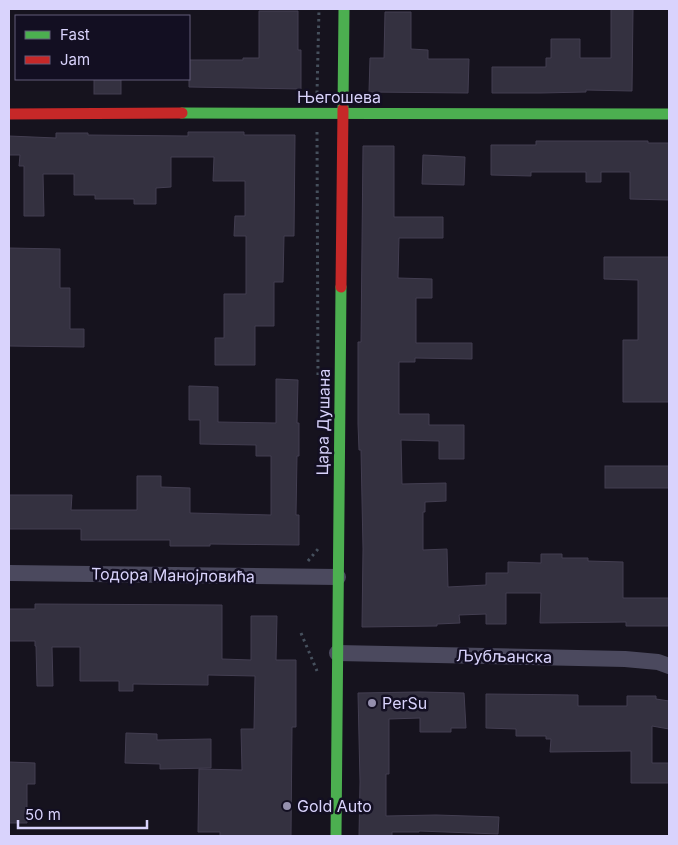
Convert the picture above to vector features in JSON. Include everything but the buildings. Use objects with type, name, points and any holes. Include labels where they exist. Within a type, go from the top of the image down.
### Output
[{"type":"street","name":"Цара Душана","points":[[336,836],[344,9]]},
{"type":"street","name":"Његошева","points":[[9,114],[669,114]]},
{"type":"street","name":"Тодора Манојловића","points":[[9,573],[338,578]]},
{"type":"street","name":"Љубљанска","points":[[337,653],[625,659],[658,662],[669,666]]},
{"type":"path","points":[[318,384],[316,159],[319,9]]},
{"type":"path","points":[[308,562],[320,546]]},
{"type":"traffic: fast","points":[[343,109],[344,9]]},
{"type":"traffic: fast","points":[[182,113],[669,114]]},
{"type":"traffic: fast","points":[[336,836],[341,287]]},
{"type":"traffic: jam","points":[[341,287],[343,109]]},
{"type":"traffic: jam","points":[[9,114],[182,113]]},
{"type":"place","name":"PerSu","points":[[372,703]]},
{"type":"place","name":"Gold Auto","points":[[287,806]]}]
